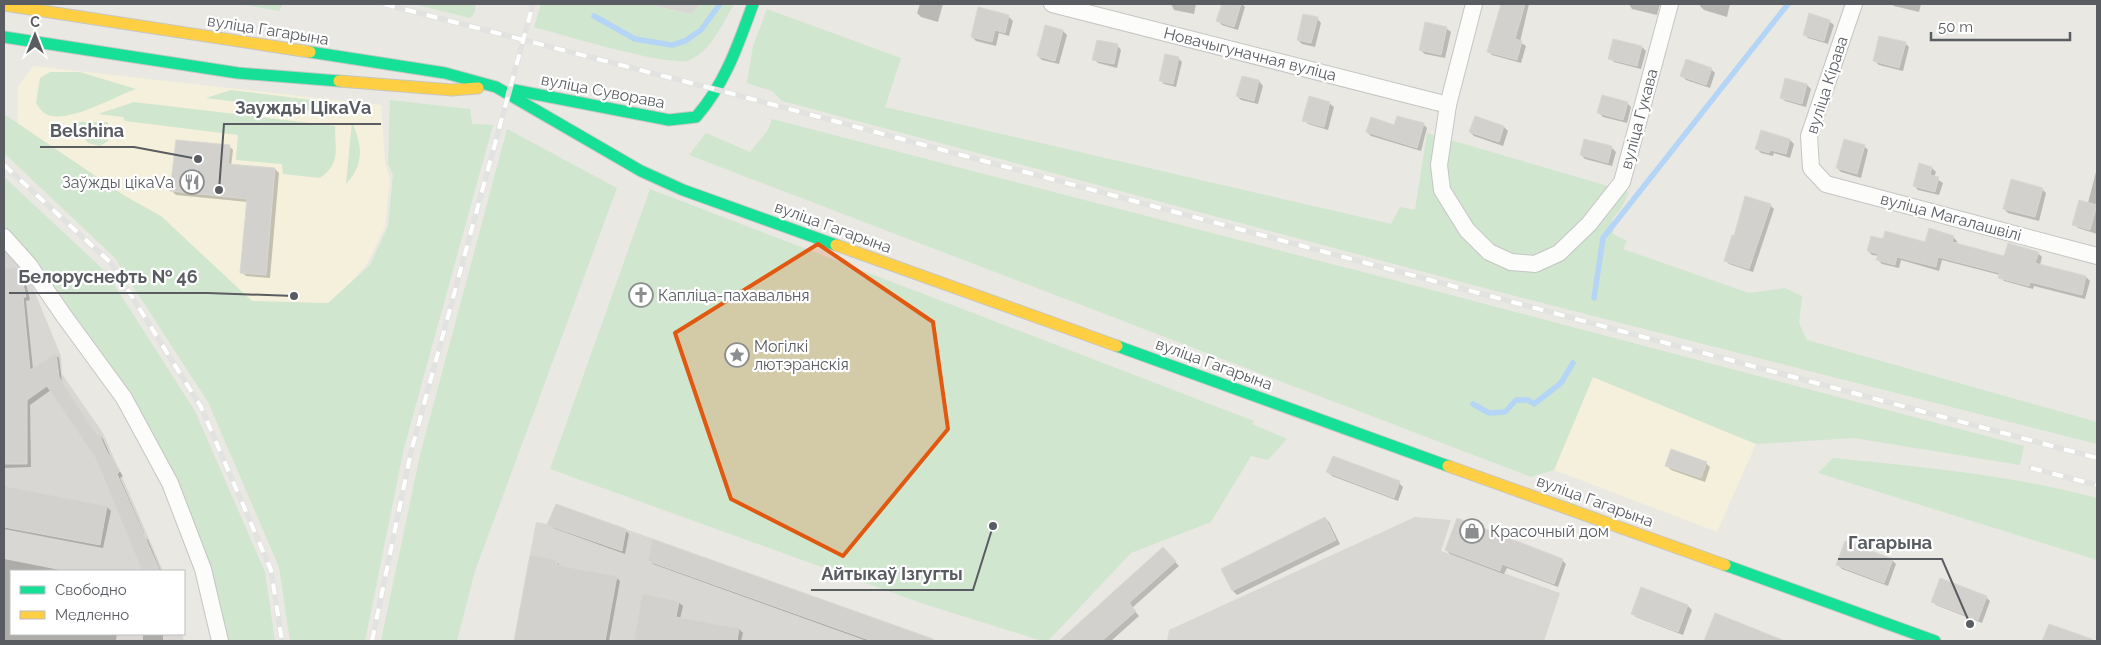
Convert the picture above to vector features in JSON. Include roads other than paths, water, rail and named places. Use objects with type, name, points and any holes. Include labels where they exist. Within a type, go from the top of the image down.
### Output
[{"type":"main road","name":"вуліца Суворава","points":[[496,87],[669,120],[696,117],[718,90],[728,71],[753,4]]},
{"type":"main road","name":"вуліца Гагарына","points":[[4,5],[208,46],[445,73],[496,87],[641,171],[683,190],[1935,641]]},
{"type":"main road","points":[[4,37],[238,73],[452,90],[496,87]]},
{"type":"main road","points":[[4,48],[22,40]]},
{"type":"main road","points":[[195,66],[206,62],[208,46]]},
{"type":"street","name":"Новачыгуначная вуліца","points":[[1052,4],[1448,105]]},
{"type":"street","points":[[1448,105],[1474,4]]},
{"type":"street","name":"вуліца Гукава","points":[[1448,105],[1439,165],[1442,190],[1467,230],[1489,252],[1511,262],[1535,264],[1559,253],[1589,224],[1622,182],[1670,4]]},
{"type":"street","name":"вуліца Кірава","points":[[1812,168],[1809,136],[1854,4]]},
{"type":"street","name":"вуліца Магалашвілі","points":[[1812,168],[1826,184],[2097,256]]},
{"type":"street","points":[[4,237],[29,265],[124,398],[170,483],[203,569],[220,641]]},
{"type":"waterway","points":[[594,16],[635,39],[672,45],[685,41],[701,30],[720,4]]},
{"type":"waterway","points":[[1594,298],[1603,238],[1788,4]]},
{"type":"waterway","points":[[1473,404],[1489,413],[1505,412],[1516,400],[1528,400],[1534,404],[1561,383],[1573,363]]},
{"type":"railway","points":[[384,4],[718,90],[2097,458]]},
{"type":"railway","points":[[372,641],[411,452],[533,4]]},
{"type":"railway","points":[[4,165],[111,263],[201,407],[271,570],[282,641]]},
{"type":"railway","points":[[2031,468],[2097,485]]},
{"type":"place","name":"Belshina","points":[[198,159]]},
{"type":"place","name":"Заўжды цікаVа","points":[[192,182]]},
{"type":"place","name":"Заужды ЦікаVа","points":[[219,190]]},
{"type":"place","name":"Капліца-пахавальня","points":[[641,295]]},
{"type":"place","name":"Белоруснефть № 46","points":[[294,296]]},
{"type":"place","name":"Могілкі лютэранскія","points":[[737,355]]},
{"type":"place","name":"Айтыкаў Ізгугты","points":[[993,526]]},
{"type":"place","name":"Красочный дом","points":[[1472,531]]},
{"type":"place","name":"Гагарына","points":[[1970,624]]}]
